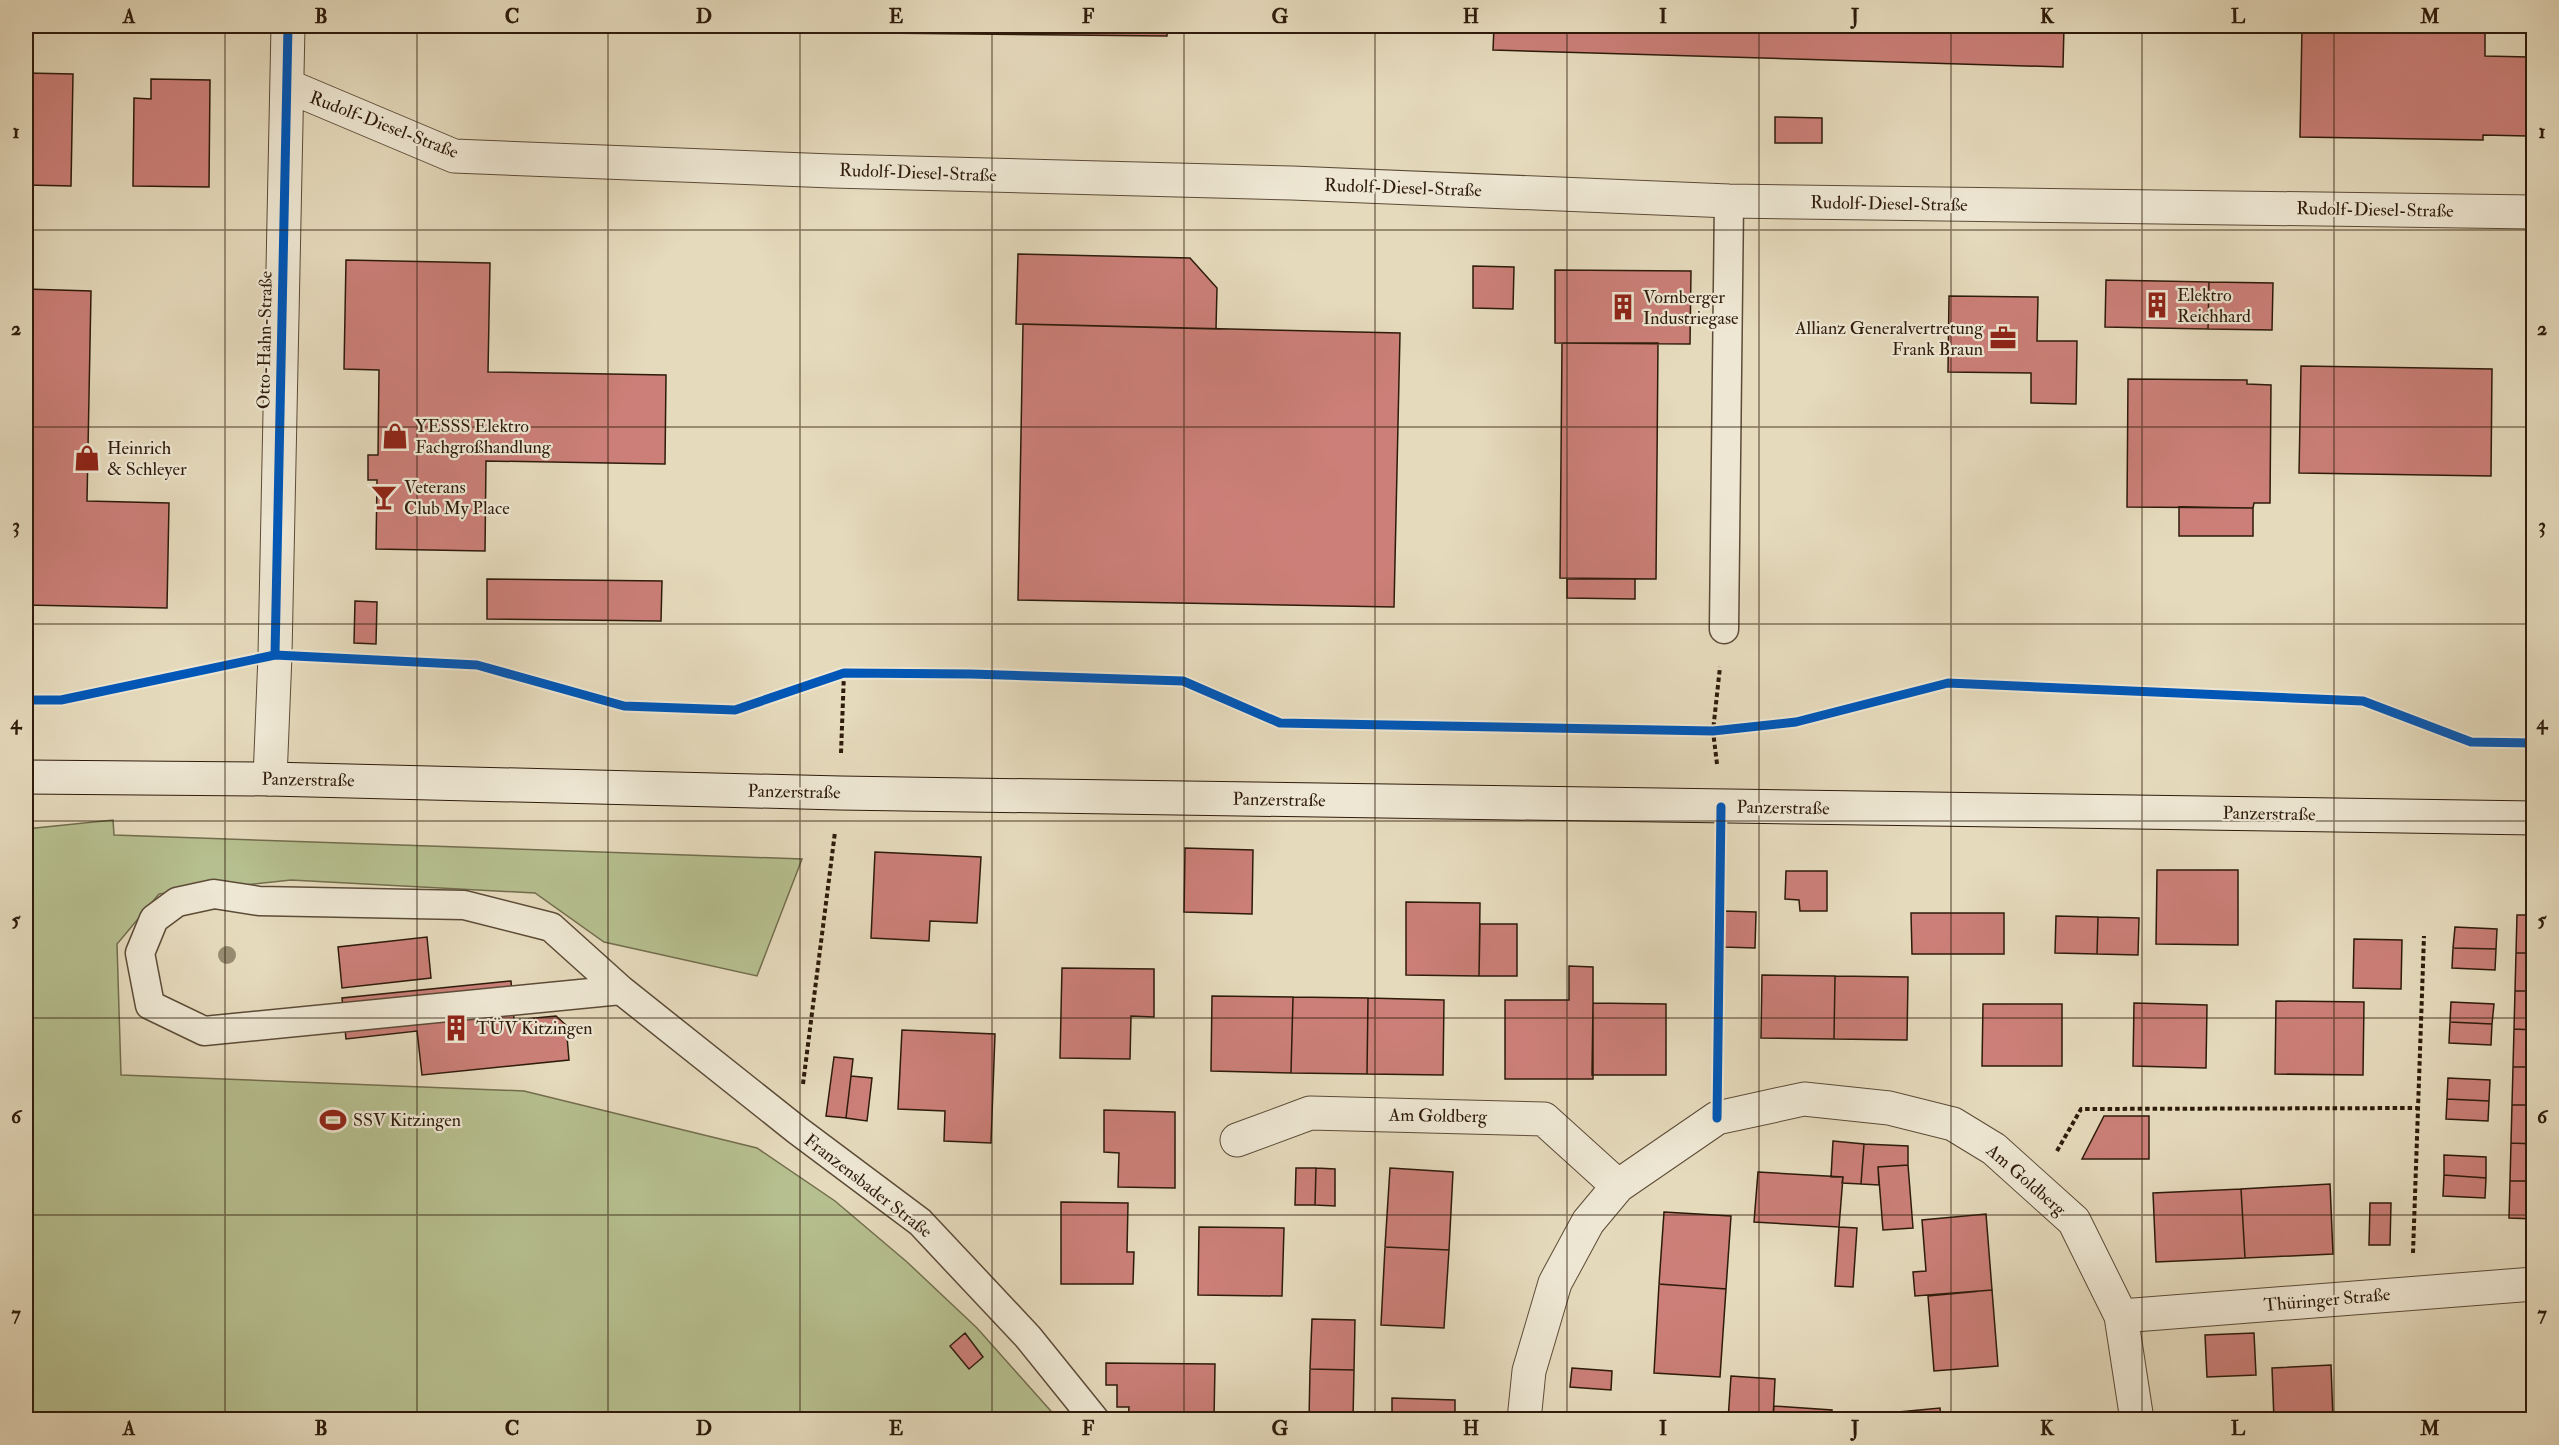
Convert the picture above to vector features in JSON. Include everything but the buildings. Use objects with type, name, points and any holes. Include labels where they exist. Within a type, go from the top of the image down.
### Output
[{"type":"street","name":"Otto-Hahn-Straße","points":[[270,779],[275,655],[288,26]]},
{"type":"street","name":"Rudolf-Diesel-Straße","points":[[288,86],[454,156],[832,171],[1292,183],[1729,201],[2534,212]]},
{"type":"street","name":"Panzerstraße","points":[[26,777],[270,779],[840,793],[2534,818]]},
{"type":"street","name":"Am Goldberg","points":[[1524,1419],[1529,1371],[1555,1283],[1588,1222],[1618,1186],[1718,1118],[1804,1099],[1889,1108],[1953,1124],[1994,1149],[2074,1221],[2121,1316],[2137,1419]]},
{"type":"street","name":"Am Goldberg","points":[[1237,1140],[1310,1113],[1544,1119],[1618,1186]]},
{"type":"street","name":"Thüringer Straße","points":[[2121,1316],[2534,1284]]},
{"type":"lane","points":[[1724,629],[1729,201]]},
{"type":"lane","name":"Franzensbader Straße","points":[[621,990],[204,1031],[150,1005],[140,953],[154,920],[177,902],[214,894],[259,901],[464,905],[551,927],[621,990],[797,1130],[920,1222],[1028,1337],[1095,1419]]},
{"type":"path","points":[[1721,807],[1713,731],[1724,629]]},
{"type":"path","points":[[797,1130],[840,793],[844,673]]},
{"type":"path","points":[[2411,1293],[2424,936]]},
{"type":"path","points":[[2036,1188],[2081,1109],[2418,1108]]},
{"type":"green space","name":"SSV Kitzingen","points":[[113,820],[114,835],[802,859],[757,976],[604,942],[535,893],[291,880],[159,894],[117,944],[121,1075],[524,1091],[757,1148],[835,1201],[907,1262],[977,1328],[1058,1419],[26,1420],[26,829]]},
{"type":"cycle path","points":[[275,655],[288,26]]},
{"type":"cycle path","points":[[26,700],[61,700],[275,655],[477,665],[624,706],[735,710],[844,673],[971,674],[1183,681],[1280,723],[1713,731],[1796,722],[1948,683],[2363,701],[2471,742],[2534,743]]},
{"type":"cycle path","points":[[1717,1118],[1721,807]]},
{"type":"place","name":"Elektro Reichhard","points":[[2157,305]]},
{"type":"place","name":"Vornberger Industriegase","points":[[1623,307]]},
{"type":"place","name":"Allianz Generalvertretung Frank Braun","points":[[2003,338]]},
{"type":"place","name":"YESSS Elektro Fachgroßhandlung","points":[[395,436]]},
{"type":"place","name":"Heinrich & Schleyer","points":[[87,458]]},
{"type":"place","name":"Veterans Club My Place","points":[[384,497]]},
{"type":"place","name":"TÜV Kitzingen","points":[[456,1028]]},
{"type":"place","name":"SSV Kitzingen","points":[[333,1120]]}]
